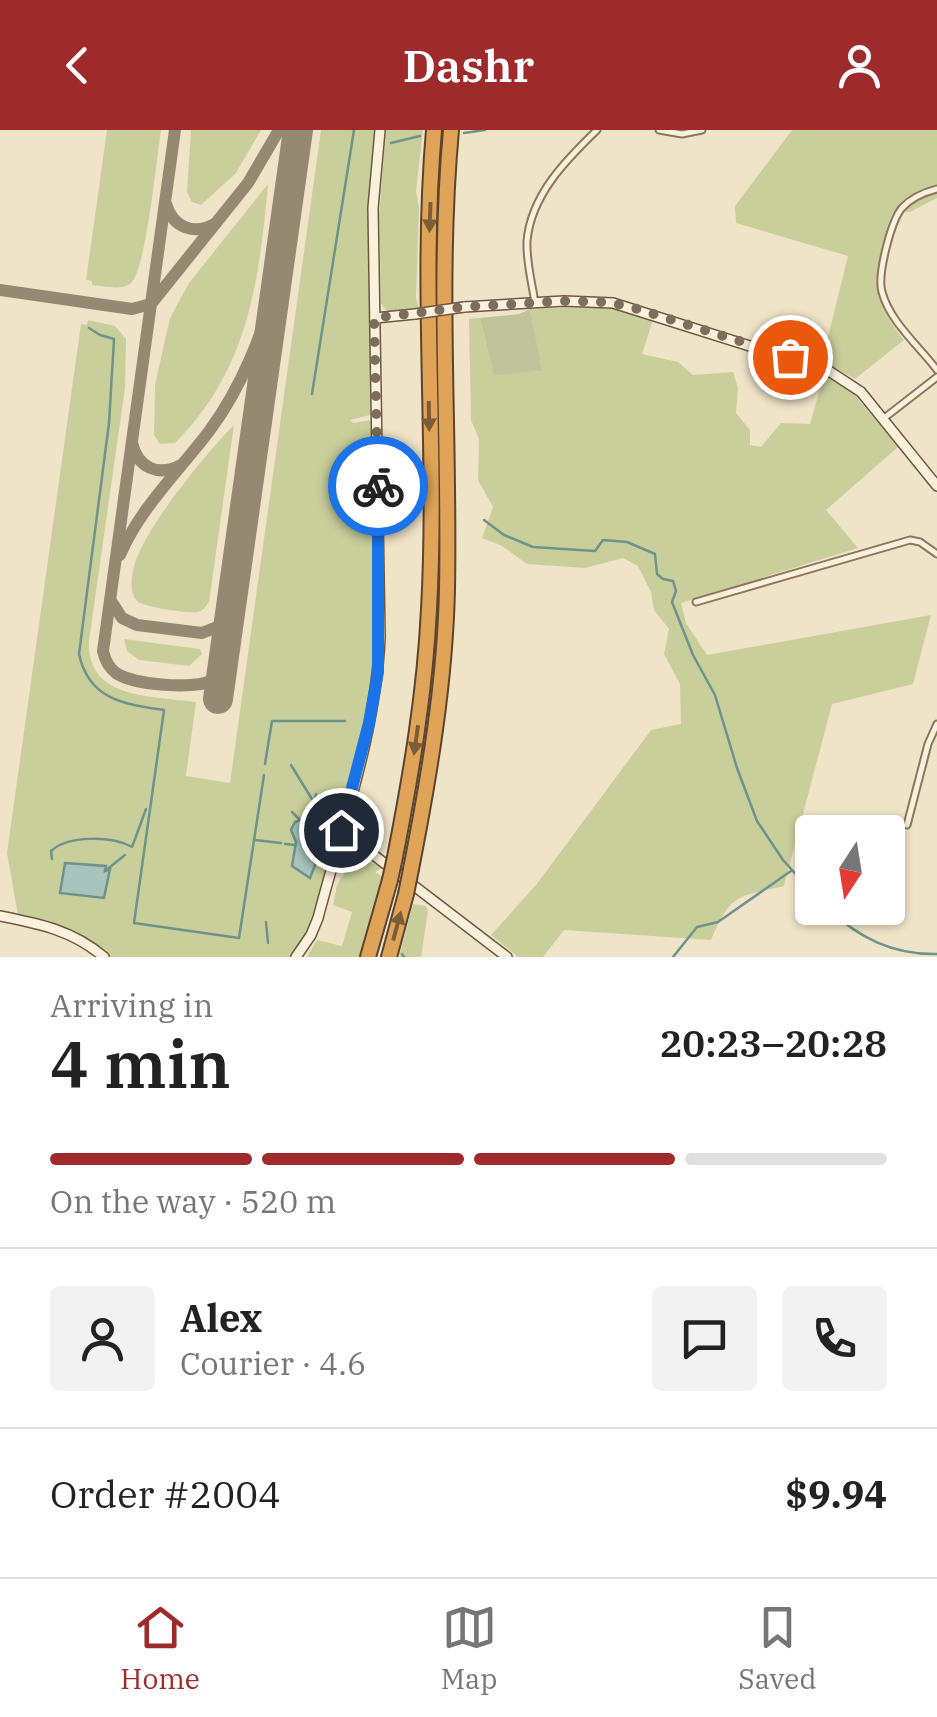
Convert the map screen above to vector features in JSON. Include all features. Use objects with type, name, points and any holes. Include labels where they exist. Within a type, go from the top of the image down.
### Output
[{"type":"highway","points":[[368,957],[390,880],[418,732],[429,609],[428,277],[434,130]]},
{"type":"highway","points":[[389,957],[406,894],[434,734],[447,592],[444,314],[451,130]]},
{"type":"street","points":[[296,957],[316,926],[372,708],[380,651],[373,187],[380,130]]},
{"type":"street","points":[[534,303],[527,247],[534,213],[555,174],[597,130]]},
{"type":"street","points":[[659,130],[682,134],[702,130]]},
{"type":"street","points":[[882,419],[937,374],[896,318],[881,289],[889,238],[898,215],[907,202],[937,189]]},
{"type":"street","points":[[374,318],[464,307],[613,303],[802,361],[847,381],[937,486]]},
{"type":"street","points":[[696,602],[910,540],[937,554]]},
{"type":"street","points":[[907,825],[929,740],[937,724]]},
{"type":"street","points":[[341,830],[507,957]]},
{"type":"street","points":[[0,916],[70,933],[104,957]]},
{"type":"green space","points":[[107,130],[161,130],[141,257],[131,283],[118,287],[92,285],[92,281],[86,280]]},
{"type":"green space","points":[[191,130],[261,130],[236,173],[201,205],[192,202],[187,192]]},
{"type":"green space","points":[[321,130],[377,130],[370,208],[374,414],[350,420],[372,420],[377,640],[364,735],[340,819],[328,820],[326,824],[336,832],[315,917],[292,957],[109,957],[74,931],[18,915],[7,853],[81,324],[87,325],[88,320],[115,326],[126,339],[125,388],[89,641],[91,660],[110,685],[143,696],[196,702],[186,776],[230,783]]},
{"type":"green space","points":[[386,130],[423,130],[416,191],[419,309],[397,312],[388,311],[381,303],[379,216]]},
{"type":"green space","points":[[792,130],[937,130],[937,198],[910,212],[894,211],[878,271],[882,305],[904,340],[855,379],[822,361],[848,256],[736,223],[735,206]]},
{"type":"green space","points":[[268,184],[254,290],[234,355],[200,415],[175,443],[160,444],[154,435],[155,385],[170,318],[189,283]]},
{"type":"green space","points":[[530,309],[614,309],[653,320],[642,354],[678,362],[693,375],[733,372],[738,388],[736,413],[750,430],[750,445],[761,447],[781,423],[810,424],[824,375],[852,392],[898,447],[826,510],[858,548],[681,603],[686,623],[707,655],[931,615],[913,684],[832,704],[803,815],[795,815],[795,844],[784,886],[755,892],[730,905],[711,940],[564,930],[543,957],[518,957],[491,935],[536,885],[651,730],[681,724],[680,684],[664,654],[669,629],[654,610],[651,592],[638,566],[623,558],[585,568],[527,564],[502,546],[482,538],[493,507],[478,480],[479,439],[471,420],[469,319],[480,318],[494,374],[541,371]]},
{"type":"green space","points":[[530,309],[542,371],[494,375],[480,318]]},
{"type":"green space","points":[[234,425],[209,602],[202,610],[193,612],[166,610],[137,601],[133,595],[133,571],[148,536],[192,473]]},
{"type":"green space","points":[[124,639],[200,649],[202,654],[189,666],[139,660],[127,651]]},
{"type":"green space","points":[[349,843],[362,860],[384,867],[375,872],[383,877],[359,957],[307,957],[317,940],[342,946],[352,912],[333,905],[337,885],[352,860]]},
{"type":"green space","points":[[413,904],[426,906],[428,911],[421,957],[399,957]]},
{"type":"water","points":[[301,820],[327,835],[310,878],[292,866],[296,842],[291,830]]},
{"type":"water","points":[[65,863],[110,869],[104,898],[60,893]]},
{"type":"waterway","points":[[312,394],[354,130]]},
{"type":"waterway","points":[[464,133],[485,130]]},
{"type":"waterway","points":[[391,143],[420,136]]},
{"type":"waterway","points":[[89,328],[114,339],[109,423],[79,654],[91,681],[110,697],[164,710],[134,923],[239,938],[264,775]]},
{"type":"waterway","points":[[383,489],[404,483]]},
{"type":"waterway","points":[[344,486],[372,487]]},
{"type":"waterway","points":[[484,520],[504,535],[533,547],[595,551],[603,540],[627,542],[655,554],[657,574],[673,581],[676,591],[672,602],[693,655],[715,695],[757,821],[795,873]]},
{"type":"waterway","points":[[265,764],[272,721],[345,721]]},
{"type":"waterway","points":[[291,765],[315,804]]},
{"type":"waterway","points":[[312,825],[316,794]]},
{"type":"waterway","points":[[52,859],[51,851],[79,840],[102,839],[132,847],[146,809]]},
{"type":"waterway","points":[[292,812],[300,820]]},
{"type":"waterway","points":[[255,840],[281,843]]},
{"type":"waterway","points":[[285,844],[295,845]]},
{"type":"waterway","points":[[105,871],[125,855]]},
{"type":"waterway","points":[[673,957],[697,927],[718,922],[791,871]]},
{"type":"waterway","points":[[266,922],[268,943]]},
{"type":"waterway","points":[[848,925],[891,948],[937,954]]},
{"type":"taxiway","points":[[175,130],[103,651],[116,673],[164,685],[213,680],[223,663]]},
{"type":"taxiway","points":[[0,290],[132,309],[151,304],[248,183],[279,130]]},
{"type":"taxiway","points":[[166,204],[174,219],[186,227],[200,229],[216,223]]},
{"type":"taxiway","points":[[120,555],[149,505],[210,430],[232,396],[277,283]]},
{"type":"taxiway","points":[[132,443],[139,459],[150,468],[164,470],[181,465]]},
{"type":"taxiway","points":[[111,601],[122,618],[137,625],[202,633],[222,625],[232,602]]},
{"type":"runway","points":[[218,699],[298,130]]},
{"type":"way so far","points":[[378,486],[374,318],[464,307],[603,302],[628,306],[790,357]]},
{"type":"route","points":[[341,830],[378,672],[378,486]]}]
